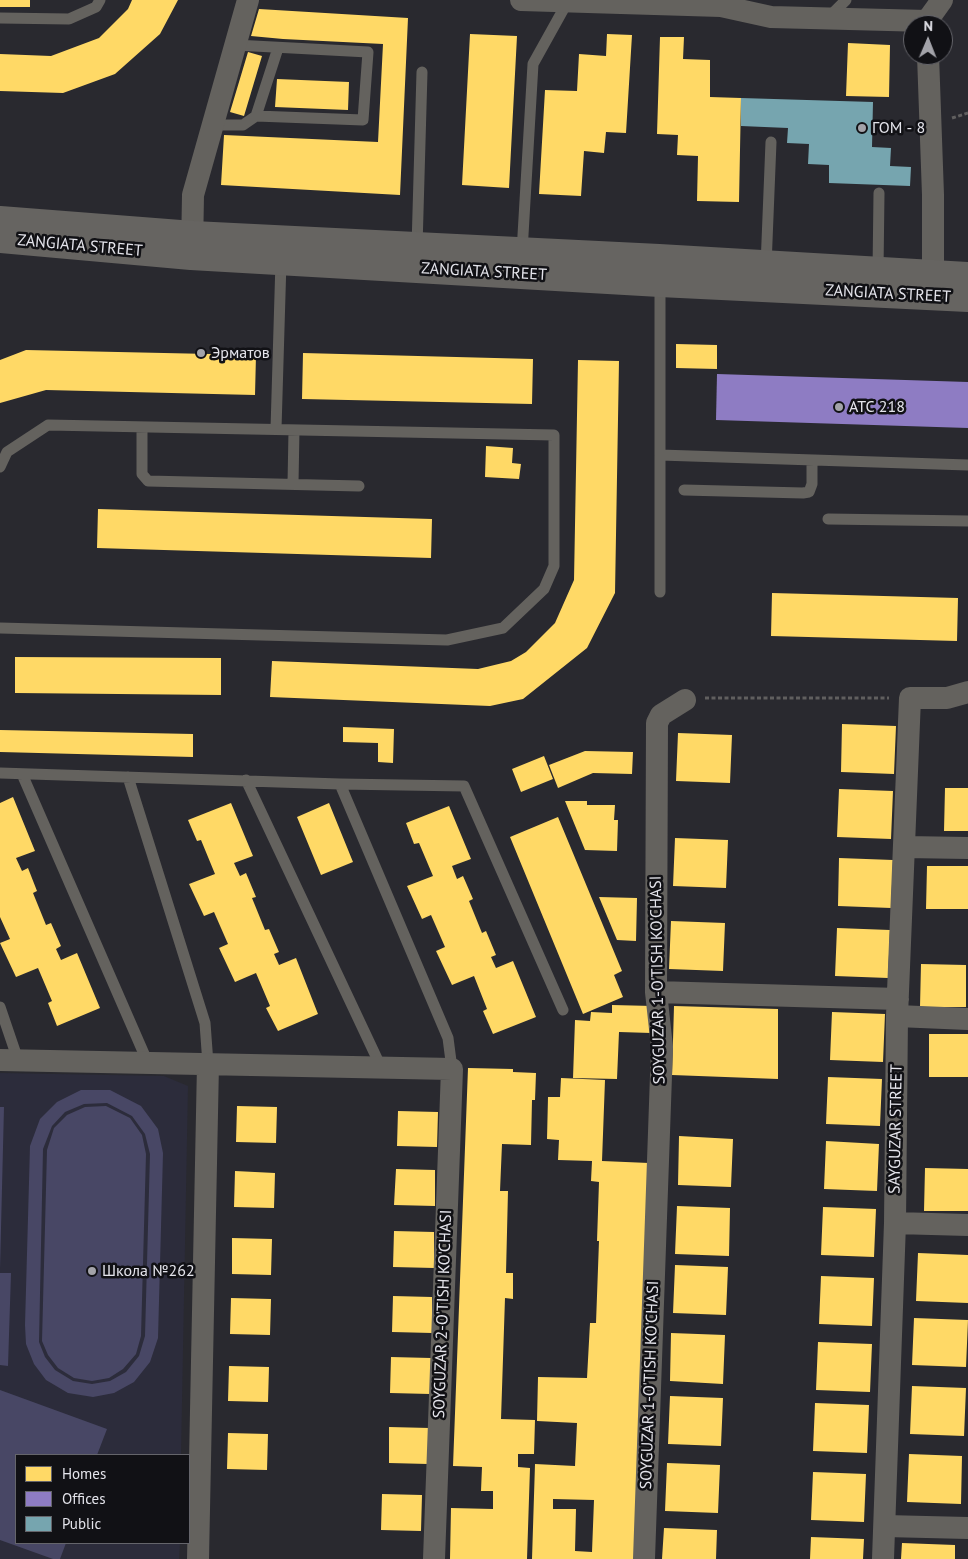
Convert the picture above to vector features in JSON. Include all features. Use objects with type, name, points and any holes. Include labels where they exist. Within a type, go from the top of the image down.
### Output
[{"type":"main road","name":"ZANGIATA STREET","points":[[0,220],[192,245]]},
{"type":"main road","name":"ZANGIATA STREET","points":[[0,239],[59,245],[192,245],[932,285],[968,276]]},
{"type":"main road","name":"ZANGIATA STREET","points":[[282,250],[417,247],[522,252],[660,270]]},
{"type":"main road","name":"ZANGIATA STREET","points":[[766,276],[878,272],[932,285],[968,298]]},
{"type":"street","points":[[192,245],[193,195],[248,0]]},
{"type":"street","points":[[521,0],[722,3],[771,17],[903,22]]},
{"type":"street","points":[[932,15],[942,0]]},
{"type":"street","points":[[928,65],[932,195],[932,285]]},
{"type":"street","points":[[910,698],[947,698],[968,692]]},
{"type":"street","name":"SAYGUZAR STREET","points":[[883,1559],[895,1223],[898,1007],[910,698]]},
{"type":"street","name":"SOYGUZAR 1-O'TISH KO'CHASI","points":[[644,1559],[662,1047],[656,992],[657,723],[661,715],[685,700]]},
{"type":"street","points":[[905,847],[968,848]]},
{"type":"street","points":[[656,992],[898,1007],[968,1019]]},
{"type":"street","points":[[9,1060],[452,1068]]},
{"type":"street","points":[[198,1559],[208,1064]]},
{"type":"street","name":"SOYGUZAR 2-O'TISH KO'CHASI","points":[[434,1559],[452,1068]]},
{"type":"street","points":[[895,1223],[968,1225]]},
{"type":"street","points":[[885,1526],[968,1528]]},
{"type":"lane","points":[[0,18],[69,19],[96,8],[100,0]]},
{"type":"lane","points":[[828,18],[846,0]]},
{"type":"lane","points":[[522,252],[533,64],[568,1]]},
{"type":"lane","points":[[213,125],[243,125],[256,116],[363,120],[368,52],[235,45]]},
{"type":"lane","points":[[256,116],[278,48]]},
{"type":"lane","points":[[417,247],[422,72]]},
{"type":"lane","points":[[766,276],[771,142]]},
{"type":"lane","points":[[878,272],[879,193]]},
{"type":"lane","points":[[276,429],[282,250]]},
{"type":"lane","points":[[660,270],[660,592]]},
{"type":"lane","points":[[0,466],[7,452],[48,425],[554,435],[554,566],[544,589],[503,628],[447,640],[0,628]]},
{"type":"lane","points":[[142,427],[142,474],[148,481],[359,486]]},
{"type":"lane","points":[[294,430],[294,484]]},
{"type":"lane","points":[[660,455],[968,465]]},
{"type":"lane","points":[[684,490],[809,492],[812,484],[812,460]]},
{"type":"lane","points":[[828,519],[968,521]]},
{"type":"lane","points":[[0,773],[464,786],[563,1010]]},
{"type":"lane","points":[[22,774],[148,1062]]},
{"type":"lane","points":[[128,777],[205,1023],[208,1064]]},
{"type":"lane","points":[[246,780],[381,1067]]},
{"type":"lane","points":[[340,784],[448,1038],[452,1068]]},
{"type":"lane","points":[[0,1007],[9,1060]]},
{"type":"path","points":[[685,700],[697,698],[910,698]]},
{"type":"shaded area","name":"Школа №262","points":[[0,1073],[164,1076],[188,1086],[181,1454],[15,1454],[15,1544],[180,1544],[179,1559],[0,1559]]},
{"type":"shaded area","points":[[81,1090],[110,1090],[141,1106],[158,1129],[163,1153],[158,1338],[150,1362],[134,1382],[114,1393],[93,1397],[68,1393],[46,1380],[34,1364],[26,1344],[30,1146],[40,1119],[57,1102]],"holes":[[[107,1103],[132,1116],[145,1134],[150,1154],[145,1336],[139,1356],[126,1372],[110,1381],[92,1384],[73,1381],[55,1370],[45,1357],[39,1342],[43,1149],[52,1126],[65,1112],[84,1104]]]},
{"type":"shaded area","points":[[106,1106],[130,1118],[142,1135],[146,1154],[141,1336],[136,1354],[123,1369],[109,1378],[92,1381],[74,1378],[58,1368],[48,1355],[42,1341],[47,1150],[54,1128],[67,1115],[85,1107]]},
{"type":"shaded area","points":[[0,1107],[4,1107],[0,1269]]},
{"type":"shaded area","points":[[0,1273],[11,1273],[8,1366],[0,1365]]},
{"type":"shaded area","points":[[0,1390],[107,1429],[97,1454],[15,1454],[15,1544],[66,1544],[60,1559],[53,1559],[0,1540]]},
{"type":"building: Homes","points":[[0,0],[30,0],[30,7],[0,7]]},
{"type":"building: Homes","points":[[132,0],[178,0],[160,34],[115,74],[63,93],[0,91],[0,54],[51,56],[99,38],[128,9]]},
{"type":"building: Homes","points":[[259,9],[408,18],[400,195],[221,185],[224,135],[378,142],[383,44],[251,36]]},
{"type":"building: Homes","points":[[470,34],[517,36],[509,188],[462,185]]},
{"type":"building: Homes","points":[[607,34],[632,35],[626,133],[606,132],[604,153],[584,151],[581,196],[539,194],[545,90],[577,91],[579,54],[606,56]]},
{"type":"building: Homes","points":[[660,37],[684,37],[683,59],[710,60],[710,97],[741,98],[739,202],[697,201],[698,156],[677,155],[678,135],[657,134]]},
{"type":"building: Homes","points":[[848,43],[890,45],[889,97],[846,96]]},
{"type":"building: Homes","points":[[248,52],[262,56],[244,116],[230,112]]},
{"type":"building: Homes","points":[[277,79],[349,82],[348,110],[275,107]]},
{"type":"building: Homes","points":[[676,344],[717,345],[717,369],[676,368]]},
{"type":"building: Homes","points":[[26,350],[256,355],[255,395],[46,390],[0,403],[0,360]]},
{"type":"building: Homes","points":[[303,353],[533,359],[532,404],[302,399]]},
{"type":"building: Homes","points":[[578,360],[619,361],[615,593],[587,648],[523,699],[490,706],[270,697],[272,661],[478,669],[511,661],[526,652],[555,623],[574,580]]},
{"type":"building: Homes","points":[[486,446],[513,448],[512,463],[521,464],[519,479],[485,477]]},
{"type":"building: Homes","points":[[98,509],[432,519],[431,558],[97,548]]},
{"type":"building: Homes","points":[[772,593],[958,598],[957,641],[771,636]]},
{"type":"building: Homes","points":[[15,657],[221,658],[221,695],[15,693]]},
{"type":"building: Homes","points":[[842,724],[896,726],[894,774],[841,772]]},
{"type":"building: Homes","points":[[343,727],[394,729],[393,763],[378,762],[378,743],[343,742]]},
{"type":"building: Homes","points":[[0,730],[193,734],[193,757],[0,752]]},
{"type":"building: Homes","points":[[678,733],[732,735],[730,783],[676,781]]},
{"type":"building: Homes","points":[[585,751],[633,752],[632,774],[593,773],[558,788],[549,765]]},
{"type":"building: Homes","points":[[544,756],[553,779],[521,792],[512,769]]},
{"type":"building: Homes","points":[[945,788],[968,788],[968,831],[944,831]]},
{"type":"building: Homes","points":[[839,789],[893,791],[891,839],[837,837]]},
{"type":"building: Homes","points":[[13,797],[35,851],[16,858],[22,871],[28,868],[37,891],[33,893],[46,925],[51,923],[61,946],[56,949],[61,960],[77,953],[100,1008],[57,1026],[48,1003],[52,1001],[38,968],[16,977],[0,943],[10,939],[0,917],[0,803]]},
{"type":"building: Homes","points":[[565,801],[587,801],[587,805],[615,805],[614,820],[618,820],[617,851],[585,850]]},
{"type":"building: Homes","points":[[231,803],[253,856],[234,863],[240,876],[246,873],[256,897],[252,898],[265,930],[269,929],[279,952],[274,954],[279,965],[296,958],[318,1014],[278,1031],[266,1008],[270,1006],[256,973],[235,982],[219,948],[228,944],[214,912],[204,916],[189,884],[215,874],[201,840],[197,841],[188,820]]},
{"type":"building: Homes","points":[[329,803],[353,862],[321,875],[297,817]]},
{"type":"building: Homes","points":[[449,806],[471,859],[452,866],[457,879],[463,876],[473,899],[469,901],[482,933],[486,931],[496,955],[491,957],[496,968],[513,961],[536,1017],[493,1034],[483,1011],[487,1009],[474,976],[452,985],[436,951],[445,947],[431,915],[422,919],[407,886],[433,876],[419,843],[414,844],[406,823]]},
{"type":"building: Homes","points":[[558,817],[622,971],[614,975],[623,997],[583,1014],[510,837]]},
{"type":"building: Homes","points":[[675,838],[728,840],[726,888],[673,886]]},
{"type":"building: Homes","points":[[839,858],[893,860],[891,908],[838,906]]},
{"type":"building: Homes","points":[[927,866],[968,866],[968,909],[926,909]]},
{"type":"building: Homes","points":[[599,897],[637,898],[636,941],[617,940]]},
{"type":"building: Homes","points":[[671,921],[725,923],[723,971],[669,969]]},
{"type":"building: Homes","points":[[837,928],[890,930],[888,978],[835,976]]},
{"type":"building: Homes","points":[[921,964],[966,965],[966,1007],[920,1007]]},
{"type":"building: Homes","points":[[612,1005],[653,1006],[651,1033],[619,1032],[617,1079],[573,1078],[575,1020],[590,1021],[591,1012],[612,1013]]},
{"type":"building: Homes","points":[[674,1006],[778,1009],[778,1079],[672,1075]]},
{"type":"building: Homes","points":[[832,1012],[885,1014],[883,1062],[830,1060]]},
{"type":"building: Homes","points":[[929,1034],[968,1034],[968,1077],[929,1077]]},
{"type":"building: Homes","points":[[468,1068],[513,1069],[513,1072],[536,1073],[535,1100],[532,1100],[531,1145],[502,1144],[500,1191],[508,1191],[506,1273],[513,1273],[513,1299],[505,1298],[501,1419],[535,1420],[534,1454],[518,1454],[518,1467],[530,1468],[527,1559],[450,1559],[451,1508],[493,1509],[493,1491],[481,1491],[482,1467],[453,1466]]},
{"type":"building: Homes","points":[[828,1077],[882,1079],[880,1126],[826,1124]]},
{"type":"building: Homes","points":[[561,1078],[605,1080],[602,1161],[649,1163],[636,1559],[532,1559],[535,1464],[575,1466],[577,1423],[537,1421],[538,1377],[587,1378],[590,1323],[596,1323],[599,1182],[591,1181],[592,1161],[558,1160],[559,1140],[547,1139],[548,1097],[560,1097]],"holes":[[[553,1499],[594,1500],[592,1552],[575,1551],[576,1509],[553,1509]]]},
{"type":"building: Homes","points":[[237,1106],[277,1107],[276,1143],[236,1142]]},
{"type":"building: Homes","points":[[398,1111],[438,1112],[437,1147],[397,1146]]},
{"type":"building: Homes","points":[[679,1136],[733,1139],[731,1187],[678,1185]]},
{"type":"building: Homes","points":[[826,1141],[879,1144],[877,1191],[824,1189]]},
{"type":"building: Homes","points":[[925,1168],[968,1169],[968,1211],[924,1211]]},
{"type":"building: Homes","points":[[396,1169],[435,1170],[435,1206],[394,1205]]},
{"type":"building: Homes","points":[[235,1171],[275,1173],[274,1208],[234,1207]]},
{"type":"building: Homes","points":[[677,1206],[730,1208],[729,1256],[675,1254]]},
{"type":"building: Homes","points":[[823,1207],[876,1209],[874,1257],[821,1255]]},
{"type":"building: Homes","points":[[394,1231],[434,1232],[434,1268],[393,1267]]},
{"type":"building: Homes","points":[[232,1238],[272,1239],[271,1275],[232,1274]]},
{"type":"building: Homes","points":[[918,1253],[968,1255],[968,1303],[916,1301]]},
{"type":"building: Homes","points":[[675,1265],[728,1267],[726,1315],[673,1313]]},
{"type":"building: Homes","points":[[821,1276],[874,1278],[872,1326],[819,1324]]},
{"type":"building: Homes","points":[[393,1296],[432,1297],[432,1333],[392,1332]]},
{"type":"building: Homes","points":[[231,1298],[271,1299],[270,1335],[230,1334]]},
{"type":"building: Homes","points":[[914,1318],[968,1320],[966,1367],[912,1365]]},
{"type":"building: Homes","points":[[671,1333],[725,1335],[723,1384],[670,1381]]},
{"type":"building: Homes","points":[[818,1342],[872,1344],[870,1392],[816,1390]]},
{"type":"building: Homes","points":[[391,1357],[431,1358],[430,1394],[390,1393]]},
{"type":"building: Homes","points":[[229,1366],[269,1367],[268,1402],[228,1401]]},
{"type":"building: Homes","points":[[912,1386],[966,1388],[964,1436],[910,1434]]},
{"type":"building: Homes","points":[[670,1396],[723,1398],[721,1446],[668,1444]]},
{"type":"building: Homes","points":[[815,1403],[869,1405],[867,1453],[813,1451]]},
{"type":"building: Homes","points":[[389,1427],[430,1428],[428,1464],[389,1463]]},
{"type":"building: Homes","points":[[228,1433],[268,1434],[267,1470],[227,1469]]},
{"type":"building: Homes","points":[[909,1454],[962,1456],[961,1504],[907,1502]]},
{"type":"building: Homes","points":[[667,1463],[720,1465],[718,1513],[665,1511]]},
{"type":"building: Homes","points":[[813,1472],[866,1474],[864,1522],[811,1520]]},
{"type":"building: Homes","points":[[382,1494],[422,1495],[421,1531],[381,1530]]},
{"type":"building: Homes","points":[[664,1528],[717,1530],[716,1559],[662,1559]]},
{"type":"building: Homes","points":[[811,1537],[864,1539],[863,1559],[810,1559]]},
{"type":"building: Homes","points":[[902,1543],[955,1545],[955,1559],[901,1559]]},
{"type":"building: Offices","points":[[717,374],[968,382],[968,428],[716,420]]},
{"type":"building: Public","points":[[741,98],[873,102],[872,147],[891,148],[890,166],[911,167],[910,186],[829,183],[829,165],[808,164],[809,144],[787,143],[788,128],[741,126]]},
{"type":"place","name":"ГОМ - 8","points":[[862,128]]},
{"type":"place","name":"Эрматов","points":[[201,353]]},
{"type":"place","name":"АТС 218","points":[[839,407]]},
{"type":"place","name":"Школа №262","points":[[92,1271]]}]
